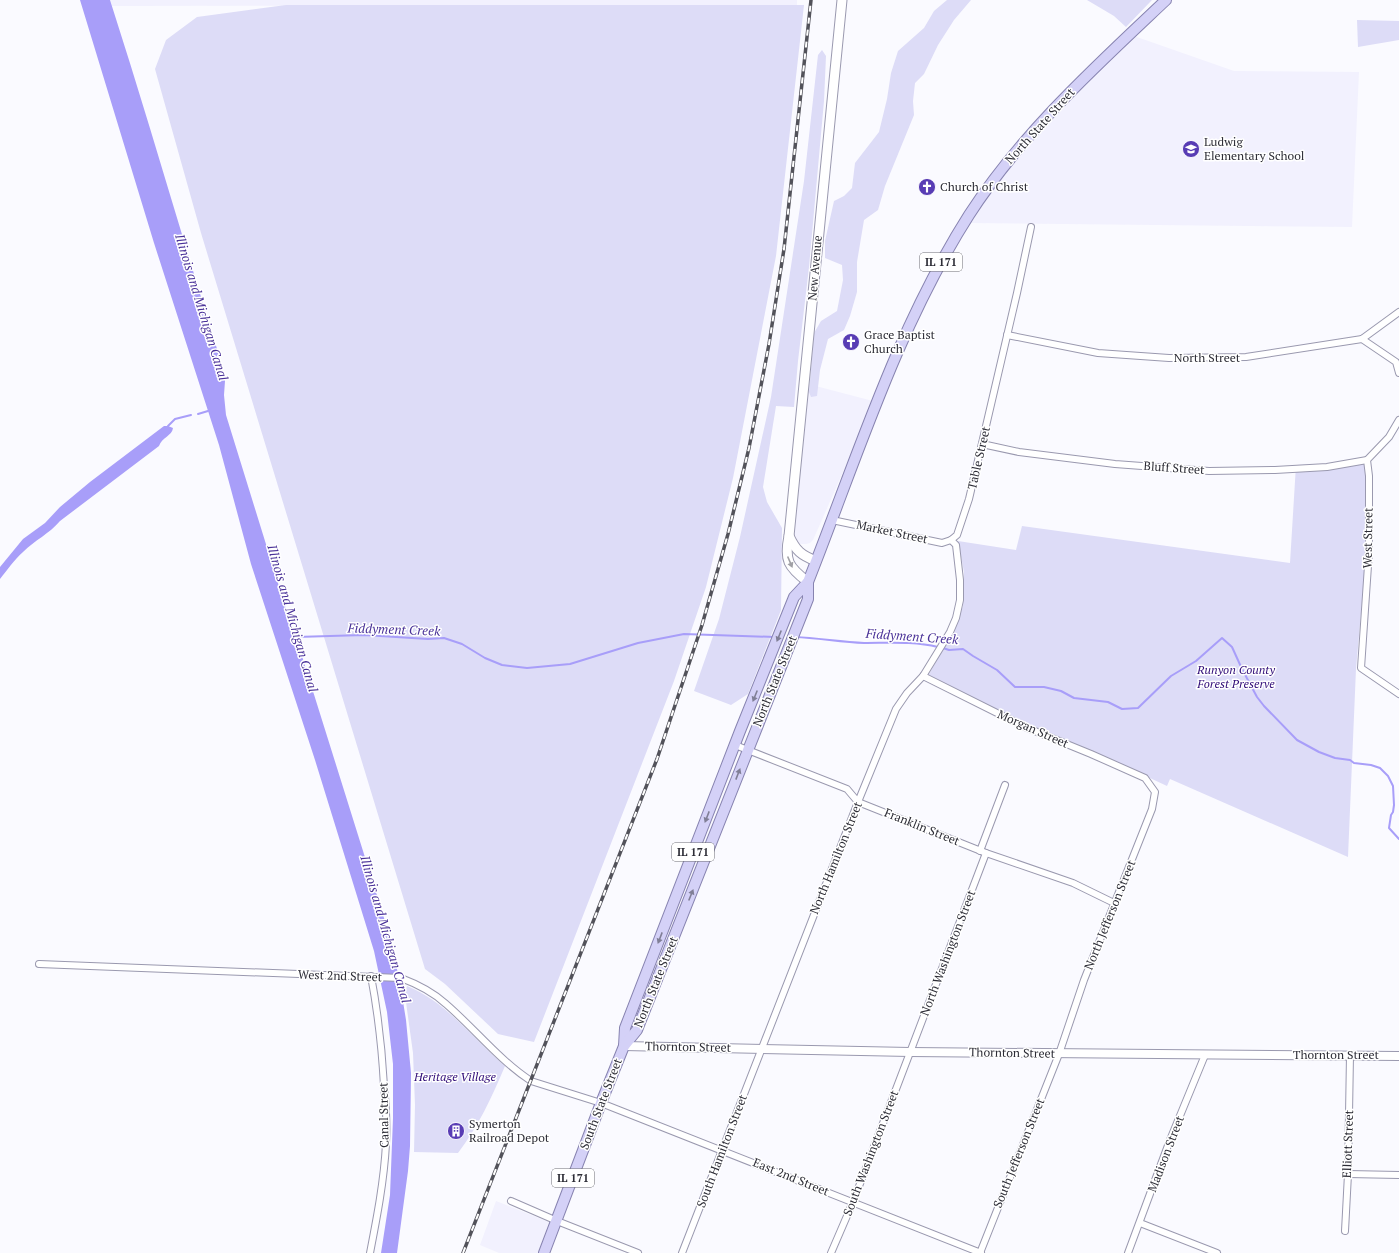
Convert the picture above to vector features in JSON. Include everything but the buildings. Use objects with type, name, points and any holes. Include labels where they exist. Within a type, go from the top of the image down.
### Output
[{"type":"main road","name":"New Avenue","points":[[808,582],[795,572],[788,561],[786,548],[789,536],[842,0]]},
{"type":"main road","name":"North State Street","points":[[624,1046],[636,1030],[808,599],[808,582],[877,403],[914,314],[935,272],[970,214],[999,172],[1041,122],[1095,67],[1166,0]]},
{"type":"main road","points":[[789,536],[794,547],[803,556],[816,561]]},
{"type":"main road","name":"North State Street","points":[[624,1046],[626,1028],[735,745],[794,597],[808,582]]},
{"type":"main road","name":"South State Street","points":[[544,1253],[624,1046]]},
{"type":"street","name":"Table Street","points":[[951,540],[957,535],[969,499],[1017,293],[1030,227]]},
{"type":"street","name":"North Street","points":[[1007,335],[1098,353],[1169,358],[1246,358],[1362,339],[1399,312]]},
{"type":"street","points":[[1362,339],[1396,362],[1399,373]]},
{"type":"street","points":[[1367,460],[1389,437],[1399,420]]},
{"type":"street","name":"Bluff Street","points":[[982,444],[1019,452],[1107,463],[1210,471],[1275,470],[1327,467],[1367,460]]},
{"type":"street","name":"West Street","points":[[1367,460],[1369,476],[1369,551],[1361,668],[1399,694]]},
{"type":"street","name":"Market Street","points":[[832,520],[942,543],[951,540]]},
{"type":"street","points":[[923,676],[956,618],[960,600],[958,553],[956,545],[951,540]]},
{"type":"street","name":"Morgan Street","points":[[923,676],[1025,727],[1145,778]]},
{"type":"street","name":"North Hamilton Street","points":[[762,1048],[896,709],[907,693],[923,676]]},
{"type":"street","name":"Franklin Street","points":[[735,745],[847,789],[858,802],[983,852],[1073,883],[1114,903]]},
{"type":"street","name":"North Jefferson Street","points":[[1059,1054],[1084,980],[1152,809],[1155,792],[1145,778]]},
{"type":"street","name":"North Washington Street","points":[[910,1052],[983,852],[1005,785]]},
{"type":"street","name":"West 2nd Street","points":[[39,964],[401,978],[421,987],[446,1003],[494,1050],[532,1081],[601,1103]]},
{"type":"street","name":"Canal Street","points":[[370,1253],[382,1183],[386,1144],[382,1042],[371,976]]},
{"type":"street","name":"Thornton Street","points":[[624,1046],[1059,1054],[1399,1056]]},
{"type":"street","name":"South Hamilton Street","points":[[682,1253],[762,1048]]},
{"type":"street","name":"South Washington Street","points":[[831,1253],[853,1202],[910,1052]]},
{"type":"street","name":"South Jefferson Street","points":[[980,1253],[1059,1054]]},
{"type":"street","name":"Madison Street","points":[[1128,1253],[1170,1140],[1205,1055]]},
{"type":"street","name":"Elliott Street","points":[[1345,1232],[1348,1174],[1350,1056]]},
{"type":"street","name":"East 2nd Street","points":[[601,1103],[980,1253]]},
{"type":"street","points":[[1348,1174],[1399,1175]]},
{"type":"street","points":[[511,1202],[638,1253]]},
{"type":"street","points":[[1140,1223],[1217,1253]]},
{"type":"shaded area","points":[[110,0],[797,0],[797,5],[112,6]]},
{"type":"shaded area","name":"Ludwig Elementary School","points":[[1134,36],[1234,71],[1359,72],[1352,227],[970,223],[1001,178],[1050,121],[1097,71]]},
{"type":"shaded area","points":[[808,384],[873,401],[813,540],[810,543],[801,544],[795,541],[793,533]]},
{"type":"shaded area","points":[[496,1201],[549,1222],[538,1253],[499,1253],[480,1245]]},
{"type":"green space","points":[[947,0],[971,0],[954,20],[938,45],[924,74],[915,83],[913,101],[914,115],[885,186],[878,210],[864,220],[857,262],[857,292],[850,316],[844,330],[828,339],[820,370],[817,396],[811,397],[809,392],[814,333],[821,321],[837,311],[843,280],[842,265],[825,258],[825,241],[834,201],[844,196],[852,188],[855,163],[879,132],[887,99],[891,73],[898,51],[924,28],[934,11]]},
{"type":"green space","points":[[1087,0],[1152,0],[1126,27],[1114,16]]},
{"type":"green space","points":[[286,5],[804,5],[776,256],[733,478],[706,587],[674,681],[534,1042],[498,1034],[445,984],[425,969],[201,233],[155,69],[166,40],[197,17]]},
{"type":"green space","points":[[1357,20],[1399,21],[1399,40],[1358,47]]},
{"type":"green space","points":[[822,50],[826,56],[824,101],[809,267],[794,407],[776,406],[763,487],[767,502],[782,528],[781,610],[748,694],[731,705],[694,691],[719,619],[740,537],[771,397],[804,181],[818,55]]},
{"type":"green space","name":"Runyon County Forest Preserve","points":[[1366,457],[1366,557],[1356,669],[1348,857],[1170,779],[1167,786],[1105,757],[1027,726],[928,676],[953,631],[963,606],[964,572],[958,541],[1016,550],[1022,526],[1290,563],[1296,465],[1328,464]]},
{"type":"green space","name":"Heritage Village","points":[[407,986],[435,1001],[505,1066],[484,1111],[472,1133],[458,1153],[414,1152],[415,1105],[413,1053],[405,995]]},
{"type":"water","name":"Illinois and Michigan Canal","points":[[80,0],[110,0],[222,365],[225,381],[224,395],[226,415],[384,918],[399,977],[406,1020],[411,1073],[410,1146],[397,1253],[381,1253],[390,1195],[393,1118],[393,1064],[387,1012],[374,951],[315,760],[251,564],[219,445],[154,243]]},
{"type":"water","points":[[164,426],[173,428],[171,433],[160,443],[159,446],[60,521],[20,555],[0,579],[0,567],[23,539],[45,523],[60,507],[90,482]]},
{"type":"waterway","points":[[198,414],[208,411]]},
{"type":"waterway","points":[[168,426],[175,419],[191,415]]},
{"type":"waterway","name":"Fiddyment Creek","points":[[296,637],[364,635],[428,639],[444,638],[462,644],[485,658],[502,665],[527,668],[570,664],[638,643],[684,634],[775,637]]},
{"type":"waterway","name":"Fiddyment Creek","points":[[795,637],[864,643],[911,643],[938,647]]},
{"type":"waterway","name":"Fiddyment Creek","points":[[943,648],[949,650],[963,649],[997,670],[1015,687],[1044,687],[1061,691],[1074,698],[1108,702],[1122,709],[1138,708],[1171,676],[1196,661],[1222,638],[1232,647],[1257,697],[1297,740],[1319,752],[1335,758],[1350,760],[1354,763],[1371,765],[1380,768],[1388,776],[1393,786],[1394,805],[1389,828],[1399,839]]},
{"type":"railway","points":[[463,1253],[657,759],[702,625],[728,534],[749,448],[769,344],[784,249],[811,0]]},
{"type":"place","name":"Ludwig Elementary School","points":[[1191,149]]},
{"type":"place","name":"Church of Christ","points":[[927,187]]},
{"type":"place","name":"Grace Baptist Church","points":[[851,342]]},
{"type":"place","name":"Symerton Railroad Depot","points":[[456,1131]]}]
